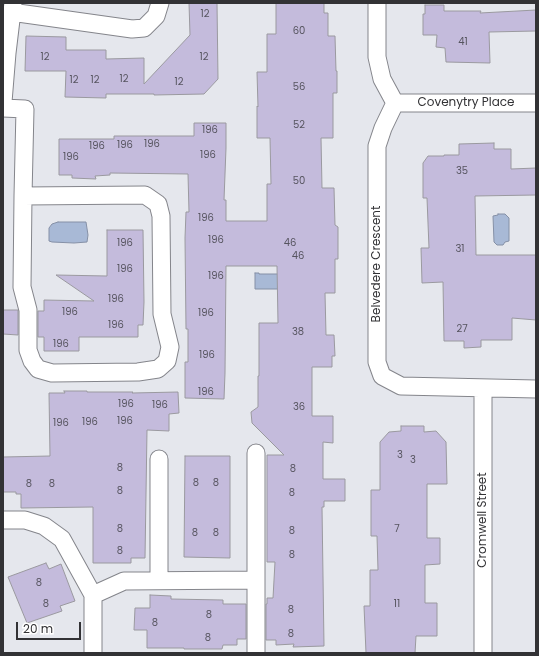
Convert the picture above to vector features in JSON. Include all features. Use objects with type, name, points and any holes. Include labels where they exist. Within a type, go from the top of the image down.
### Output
[{"type":"street","points":[[3,102],[6,52],[12,7],[132,29],[144,28],[156,16],[160,3]]},
{"type":"street","points":[[377,3],[377,57],[382,79],[395,103]]},
{"type":"street","name":"Covenytry Place","points":[[395,103],[536,103]]},
{"type":"street","name":"Belvedere Crescent","points":[[395,103],[383,128],[377,146],[377,362],[382,376],[401,386],[536,389]]},
{"type":"street","points":[[3,108],[25,108],[23,196],[22,287],[28,310],[28,350],[32,361],[38,369],[52,373],[138,372],[158,369],[167,361],[170,347],[162,314],[161,216],[158,204],[145,195],[23,196]]},
{"type":"street","name":"Cromwell Street","points":[[483,388],[483,653]]},
{"type":"street","points":[[256,453],[256,653]]},
{"type":"street","points":[[159,459],[160,580]]},
{"type":"street","points":[[3,520],[25,520],[44,526],[62,539],[93,595],[93,653]]},
{"type":"street","points":[[93,595],[124,581],[256,580]]},
{"type":"water","points":[[505,214],[509,218],[509,241],[505,242],[503,245],[497,245],[494,242],[493,216]]},
{"type":"water","points":[[58,222],[86,222],[88,235],[87,242],[74,243],[49,241],[49,228],[52,224]]},
{"type":"water","points":[[255,273],[280,274],[288,289],[255,289]]},
{"type":"building","points":[[189,3],[217,3],[218,79],[204,94],[106,94],[106,98],[65,97],[66,71],[25,71],[26,36],[66,37],[66,50],[106,50],[106,59],[144,58],[144,84],[190,35]]},
{"type":"building","points":[[276,3],[324,3],[324,13],[328,13],[328,36],[335,36],[337,93],[333,93],[333,138],[321,138],[322,188],[334,188],[335,225],[338,227],[338,259],[335,259],[335,293],[325,293],[326,335],[334,335],[335,356],[332,356],[332,367],[312,367],[312,416],[333,416],[333,443],[323,442],[323,479],[345,479],[345,501],[324,501],[324,507],[322,507],[324,646],[293,647],[294,644],[276,645],[276,640],[266,640],[266,604],[267,598],[273,598],[275,562],[267,562],[267,455],[284,455],[252,423],[251,412],[258,407],[259,323],[278,323],[277,266],[226,266],[224,399],[185,398],[185,362],[188,362],[188,329],[186,329],[185,238],[186,212],[189,212],[188,174],[110,173],[110,175],[95,176],[96,179],[72,178],[72,175],[59,175],[59,139],[114,139],[114,136],[194,136],[194,123],[226,123],[224,200],[226,200],[226,221],[267,221],[267,184],[271,184],[270,138],[257,138],[257,72],[267,72],[267,34],[276,34]]},
{"type":"building","points":[[425,5],[444,5],[444,11],[481,11],[480,13],[536,10],[536,31],[489,32],[490,63],[446,62],[445,48],[436,47],[437,35],[423,35],[423,14],[425,14]]},
{"type":"building","points":[[494,143],[494,149],[511,149],[511,169],[536,168],[536,195],[475,196],[476,255],[536,255],[536,320],[512,318],[512,340],[481,340],[481,347],[464,348],[464,341],[444,341],[443,282],[422,283],[421,248],[429,248],[427,198],[423,198],[423,163],[428,156],[459,155],[459,144]]},
{"type":"building","points":[[107,230],[143,230],[143,325],[138,325],[138,337],[79,337],[79,351],[44,351],[44,337],[38,337],[38,311],[44,311],[44,300],[94,301],[56,275],[107,276]]},
{"type":"building","points":[[3,310],[18,310],[18,335],[3,334]]},
{"type":"building","points":[[64,391],[133,392],[132,393],[178,392],[179,413],[169,414],[169,431],[147,430],[145,558],[131,558],[131,563],[93,563],[93,507],[21,508],[21,494],[16,494],[16,492],[3,492],[3,457],[50,456],[49,393],[65,393]]},
{"type":"building","points":[[401,426],[424,426],[424,432],[436,431],[446,442],[447,484],[427,484],[427,538],[440,538],[440,564],[425,565],[425,603],[437,603],[437,636],[416,636],[415,653],[366,653],[364,606],[370,606],[370,570],[378,570],[377,536],[371,536],[371,490],[380,490],[380,442],[389,432],[401,431]]},
{"type":"building","points":[[185,456],[230,456],[230,558],[184,557]]},
{"type":"building","points":[[46,563],[49,569],[61,564],[75,601],[60,606],[62,611],[27,623],[8,577]]},
{"type":"building","points":[[150,595],[171,596],[171,599],[223,600],[223,604],[246,604],[246,639],[237,639],[237,645],[223,645],[222,649],[147,648],[147,630],[134,630],[135,608],[150,608]]}]
